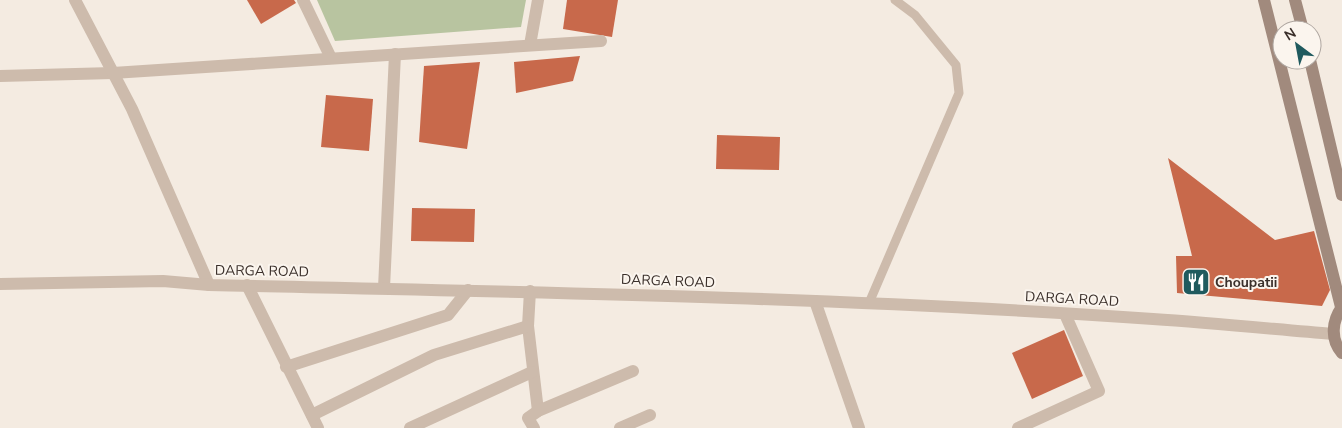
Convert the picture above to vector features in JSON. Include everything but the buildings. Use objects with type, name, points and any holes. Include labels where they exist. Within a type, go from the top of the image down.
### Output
[{"type":"main road","points":[[1264,0],[1341,307],[1334,320],[1333,334],[1342,353]]},
{"type":"main road","points":[[1295,0],[1300,20]]},
{"type":"main road","points":[[1312,70],[1342,195]]},
{"type":"street","points":[[75,0],[132,109],[209,284]]},
{"type":"street","points":[[303,0],[330,58]]},
{"type":"street","points":[[530,45],[538,0]]},
{"type":"street","points":[[0,76],[113,73],[601,41]]},
{"type":"street","points":[[384,288],[395,54]]},
{"type":"street","name":"DARGA ROAD","points":[[0,284],[163,281],[247,286],[530,291],[869,303],[1154,319],[1333,334]]},
{"type":"street","points":[[247,286],[318,428]]},
{"type":"street","points":[[286,367],[448,315],[468,290]]},
{"type":"street","points":[[530,291],[528,326],[538,411]]},
{"type":"street","points":[[815,302],[859,428]]},
{"type":"street","points":[[1018,428],[1099,391],[1066,314]]},
{"type":"street","points":[[312,415],[434,355],[528,326]]},
{"type":"street","points":[[534,428],[528,418],[538,411],[633,371]]},
{"type":"street","points":[[410,428],[532,372]]},
{"type":"street","points":[[620,428],[650,414]]},
{"type":"lane","points":[[869,303],[959,93],[956,65],[915,15],[895,0]]},
{"type":"green space","points":[[317,0],[526,0],[521,27],[335,41]]},
{"type":"place","name":"Choupatii","points":[[1196,282]]}]
